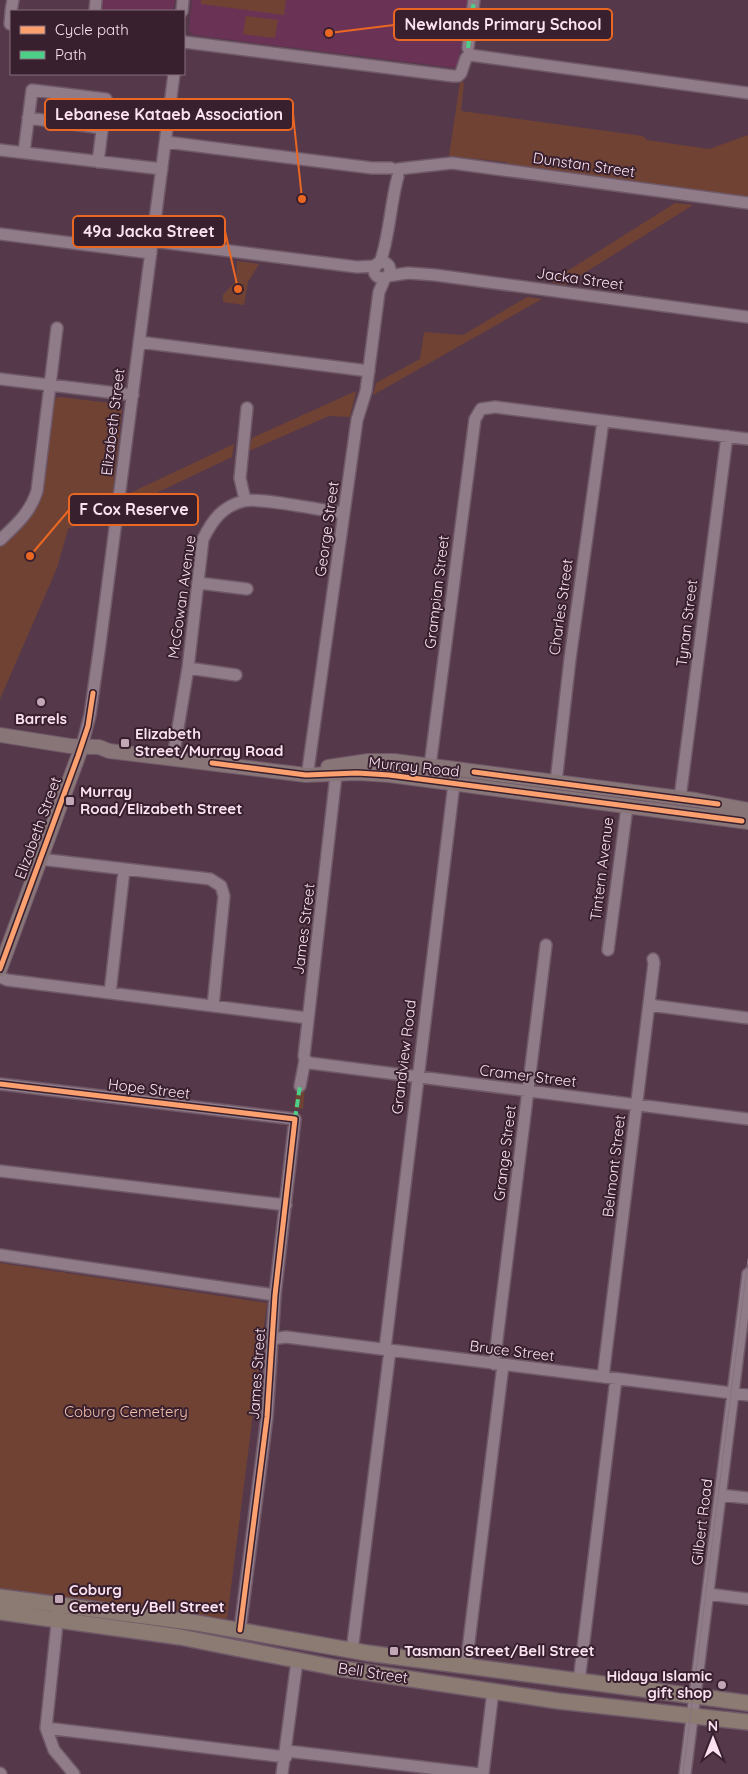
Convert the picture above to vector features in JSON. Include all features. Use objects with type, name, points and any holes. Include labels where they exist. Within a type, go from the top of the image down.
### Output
[{"type":"highway","name":"Bell Street","points":[[0,1597],[59,1612],[297,1661],[493,1691],[692,1717],[748,1722]]},
{"type":"highway","name":"Bell Street","points":[[0,1612],[59,1612],[240,1630],[352,1651],[748,1703]]},
{"type":"highway","points":[[269,1635],[272,1656]]},
{"type":"main road","name":"Murray Road","points":[[0,735],[306,775],[373,774],[428,780],[748,822]]},
{"type":"main road","name":"Elizabeth Street","points":[[0,969],[82,746]]},
{"type":"main road","name":"Murray Road","points":[[285,771],[308,770],[381,760],[629,791],[748,810]]},
{"type":"main road","name":"Grampian Street","points":[[428,780],[430,766]]},
{"type":"main road","name":"Grandview Road","points":[[454,784],[456,769]]},
{"type":"main road","name":"Charles Street","points":[[553,797],[556,782]]},
{"type":"main road","name":"Tintern Avenue","points":[[627,807],[629,791]]},
{"type":"main road","name":"Tynan Street","points":[[678,813],[680,798]]},
{"type":"street","points":[[185,42],[453,76],[461,73],[467,52],[474,0]]},
{"type":"street","points":[[0,14],[9,18]]},
{"type":"street","points":[[467,52],[748,93]]},
{"type":"street","name":"Elizabeth Street","points":[[82,746],[90,715],[174,75]]},
{"type":"street","points":[[24,152],[32,90],[106,99],[98,162]]},
{"type":"street","points":[[28,118],[102,128]]},
{"type":"street","points":[[166,142],[372,168],[395,173]]},
{"type":"street","points":[[0,150],[162,169]]},
{"type":"street","name":"Dunstan Street","points":[[395,173],[452,163],[748,203]]},
{"type":"street","name":"George Street","points":[[308,770],[357,420],[364,398],[369,370],[395,173]]},
{"type":"street","points":[[0,234],[151,253]]},
{"type":"street","name":"Jacka Street","points":[[152,241],[408,272],[748,317]]},
{"type":"street","points":[[2,537],[24,517],[32,504],[36,491],[57,328]]},
{"type":"street","points":[[139,342],[369,370]]},
{"type":"street","points":[[0,379],[133,395]]},
{"type":"street","name":"Grampian Street","points":[[430,766],[476,419],[481,409],[494,407],[603,421]]},
{"type":"street","points":[[247,408],[240,478],[245,500],[344,513]]},
{"type":"street","points":[[603,421],[748,439]]},
{"type":"street","name":"Charles Street","points":[[556,782],[570,659],[603,421]]},
{"type":"street","name":"Tynan Street","points":[[680,798],[727,436]]},
{"type":"street","name":"McGowan Avenue","points":[[173,758],[188,668],[203,539],[212,522],[224,510],[245,500]]},
{"type":"street","points":[[199,583],[247,589]]},
{"type":"street","points":[[188,668],[236,675]]},
{"type":"street","name":"James Street","points":[[300,1086],[305,1060],[308,1018],[336,774]]},
{"type":"street","name":"Grandview Road","points":[[352,1651],[454,784]]},
{"type":"street","points":[[718,804],[748,806]]},
{"type":"street","name":"Tintern Avenue","points":[[608,950],[627,807]]},
{"type":"street","points":[[40,858],[124,870],[210,879],[222,886],[224,896],[212,1006]]},
{"type":"street","points":[[110,993],[124,870]]},
{"type":"street","name":"Grange Street","points":[[466,1666],[528,1090],[546,945]]},
{"type":"street","name":"Belmont Street","points":[[603,1377],[653,959]]},
{"type":"street","points":[[0,977],[7,980],[308,1018]]},
{"type":"street","points":[[648,1005],[748,1018]]},
{"type":"street","name":"Cramer Street","points":[[305,1060],[310,1063],[418,1078],[528,1090],[748,1119]]},
{"type":"street","name":"Hope Street","points":[[0,1084],[295,1119]]},
{"type":"street","name":"James Street","points":[[240,1630],[267,1418],[275,1295],[295,1119]]},
{"type":"street","points":[[0,1171],[286,1205]]},
{"type":"street","points":[[0,1255],[275,1295]]},
{"type":"street","name":"Gilbert Road","points":[[685,1774],[748,1274]]},
{"type":"street","name":"Bruce Street","points":[[272,1339],[286,1337],[748,1395]]},
{"type":"street","points":[[579,1682],[616,1379]]},
{"type":"street","points":[[721,1495],[748,1498]]},
{"type":"street","points":[[708,1594],[748,1599]]},
{"type":"street","points":[[59,1612],[46,1728],[54,1750],[74,1774]]},
{"type":"street","points":[[282,1774],[297,1661]]},
{"type":"street","points":[[46,1728],[481,1774],[493,1691]]},
{"type":"shaded area","points":[[103,0],[175,0],[173,10],[101,10]]},
{"type":"shaded area","points":[[192,0],[471,0],[465,46],[461,48],[456,68],[193,35],[189,30]]},
{"type":"green space","points":[[201,0],[286,0],[284,15],[201,4]]},
{"type":"green space","points":[[246,16],[278,20],[275,38],[243,34]]},
{"type":"green space","points":[[460,82],[464,82],[461,111],[643,136],[647,140],[709,149],[748,135],[748,199],[509,167],[506,162],[449,156]]},
{"type":"green space","points":[[675,203],[693,205],[565,285],[550,282]]},
{"type":"green space","points":[[237,261],[259,264],[248,282],[244,305],[223,302],[223,295],[236,281]]},
{"type":"green space","points":[[527,297],[542,299],[373,395],[376,383],[420,359],[424,332],[463,335]]},
{"type":"green space","points":[[356,391],[350,417],[329,416],[249,451],[252,438]]},
{"type":"green space","points":[[55,398],[118,404],[122,409],[111,511],[68,529],[57,568],[0,699],[0,545],[19,529],[32,510],[51,403]]},
{"type":"green space","points":[[234,444],[232,457],[129,506],[130,493]]},
{"type":"green space","points":[[297,1086],[305,1087],[303,1109],[294,1108]]},
{"type":"green space","name":"Coburg Cemetery","points":[[0,1263],[267,1303],[227,1619],[0,1588]]},
{"type":"tram line","points":[[683,1774],[748,1259]]},
{"type":"marked path","points":[[468,48],[474,0]]},
{"type":"marked path","points":[[295,1119],[300,1086]]},
{"type":"cycle path","points":[[0,969],[78,756],[88,726],[93,693]]},
{"type":"cycle path","points":[[212,763],[306,775],[357,773],[389,775],[742,821]]},
{"type":"cycle path","points":[[474,772],[718,804]]},
{"type":"cycle path","points":[[0,1084],[295,1119],[275,1295],[267,1417],[240,1630]]},
{"type":"place","name":"Newlands Primary School","points":[[329,33]]},
{"type":"place","name":"Lebanese Kataeb Association","points":[[302,199]]},
{"type":"place","name":"49a Jacka Street","points":[[238,289]]},
{"type":"place","name":"F Cox Reserve","points":[[30,556]]},
{"type":"place","name":"Barrels","points":[[41,702]]},
{"type":"place","name":"Elizabeth Street/Murray Road","points":[[125,743]]},
{"type":"place","name":"Murray Road/Elizabeth Street","points":[[70,801]]},
{"type":"place","name":"Coburg Cemetery/Bell Street","points":[[59,1599]]},
{"type":"place","name":"Tasman Street/Bell Street","points":[[394,1651]]},
{"type":"place","name":"Hidaya Islamic gift shop","points":[[722,1685]]}]
